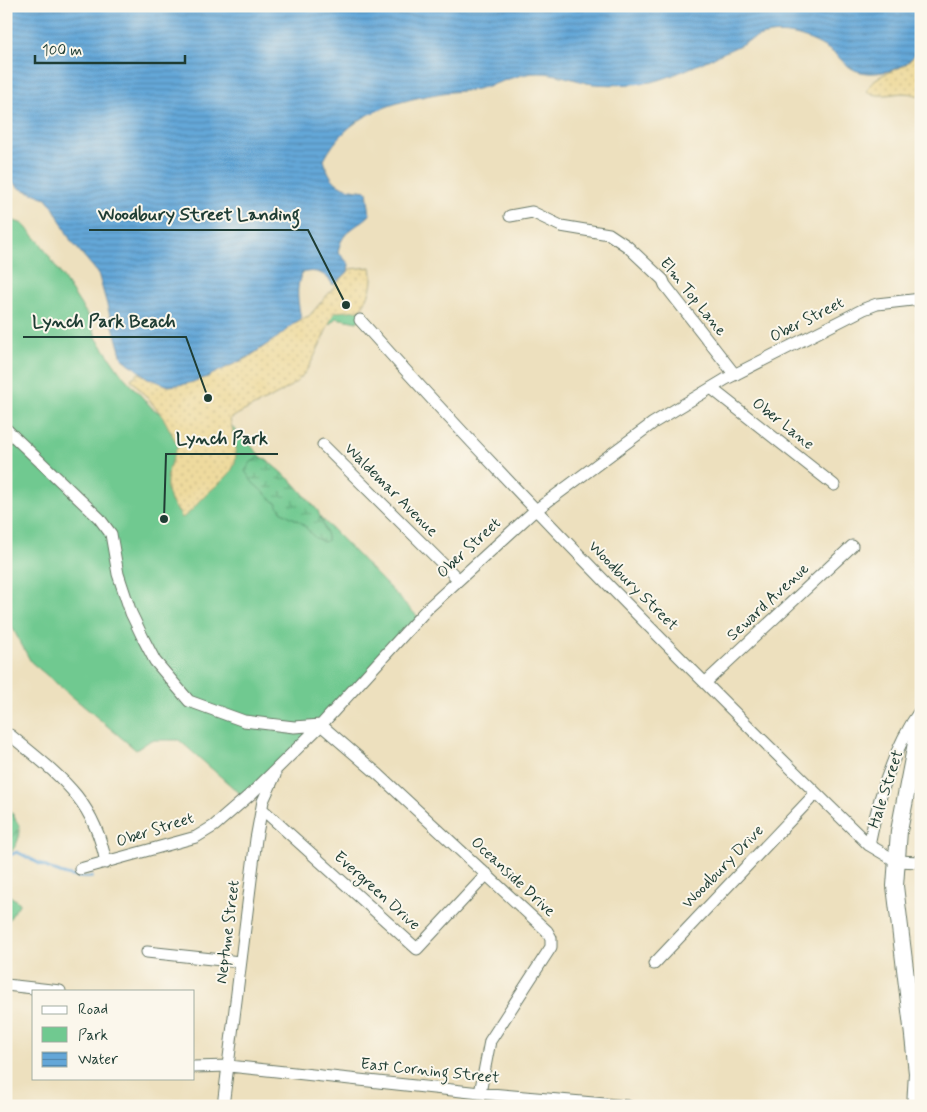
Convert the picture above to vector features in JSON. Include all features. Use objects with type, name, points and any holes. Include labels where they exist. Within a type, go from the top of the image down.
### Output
[{"type":"main road","name":"Hale Street","points":[[915,1106],[915,997],[895,893],[899,831],[918,750],[921,717]]},
{"type":"street","name":"Elm Top Lane","points":[[510,216],[532,212],[561,226],[610,234],[627,246],[663,280],[665,286],[734,375]]},
{"type":"street","name":"Ober Street","points":[[80,869],[196,837],[229,815],[321,725],[426,610],[458,579],[535,510],[619,447],[734,375],[864,309],[877,304],[921,299]]},
{"type":"street","name":"Woodbury Street","points":[[360,320],[414,382],[535,510],[869,845],[896,861]]},
{"type":"street","name":"Ober Lane","points":[[711,388],[834,485]]},
{"type":"street","points":[[6,429],[99,518],[111,534],[118,574],[131,613],[155,661],[189,701],[244,721],[294,727],[321,725]]},
{"type":"street","name":"Waldemar Avenue","points":[[323,445],[458,579]]},
{"type":"street","name":"Seward Avenue","points":[[706,682],[852,546]]},
{"type":"street","name":"Hale Street","points":[[869,845],[874,821],[906,729],[921,708]]},
{"type":"street","name":"Oceanside Drive","points":[[321,725],[487,874],[547,931],[551,938],[551,947],[490,1041],[480,1093]]},
{"type":"street","points":[[10,735],[82,801],[93,820],[101,840],[106,863]]},
{"type":"street","name":"Neptune Street","points":[[223,1106],[240,962],[262,809],[279,767]]},
{"type":"street","name":"Woodbury Drive","points":[[654,964],[816,793]]},
{"type":"street","name":"Evergreen Drive","points":[[262,809],[417,949],[487,874]]},
{"type":"street","points":[[896,861],[921,862]]},
{"type":"street","points":[[148,952],[240,962]]},
{"type":"street","points":[[6,985],[51,990]]},
{"type":"street","name":"East Corning Street","points":[[195,1067],[229,1066],[480,1093],[512,1101],[628,1106]]},
{"type":"green space","points":[[6,218],[23,224],[41,244],[90,319],[97,339],[123,376],[152,408],[173,422],[211,405],[419,618],[246,799],[179,740],[151,740],[136,750],[31,662],[6,616]]},
{"type":"green space","points":[[356,300],[363,315],[357,322],[336,318],[322,332],[330,309]]},
{"type":"green space","points":[[258,458],[264,458],[294,483],[318,511],[327,541],[323,542],[314,537],[302,523],[282,512],[277,504],[253,483],[245,471],[251,462]]},
{"type":"green space","points":[[6,803],[18,825],[19,837],[13,850],[6,858]]},
{"type":"green space","points":[[6,803],[20,827],[11,838],[6,838]]},
{"type":"green space","points":[[6,893],[20,903],[6,924]]},
{"type":"sand","points":[[921,39],[921,97],[906,93],[880,95],[867,92],[875,80],[902,67],[908,62],[914,55]]},
{"type":"sand","points":[[371,267],[369,295],[360,310],[335,312],[308,369],[302,377],[280,393],[230,419],[236,448],[235,462],[232,469],[226,478],[182,518],[168,495],[167,488],[170,465],[178,446],[162,415],[131,379],[139,373],[148,378],[212,370],[237,363],[249,357],[297,322],[309,316],[350,269]]},
{"type":"water","points":[[6,6],[921,6],[921,29],[917,49],[912,57],[896,69],[883,72],[867,73],[855,70],[831,51],[817,43],[802,37],[778,33],[753,39],[683,71],[652,82],[594,84],[563,76],[532,73],[477,89],[441,93],[402,102],[371,114],[345,132],[333,145],[324,160],[334,181],[350,189],[367,191],[370,215],[346,234],[338,252],[349,264],[348,272],[333,285],[327,277],[320,273],[302,273],[298,290],[301,318],[278,337],[248,357],[205,378],[186,384],[169,386],[148,378],[122,358],[98,273],[71,241],[53,207],[46,198],[19,188],[6,176]]},
{"type":"waterway","points":[[6,855],[17,852],[62,874],[92,877]]},
{"type":"place","name":"Woodbury Street Landing","points":[[346,305]]},
{"type":"place","name":"Lynch Park Beach","points":[[208,398]]},
{"type":"place","name":"Lynch Park","points":[[164,519]]}]
